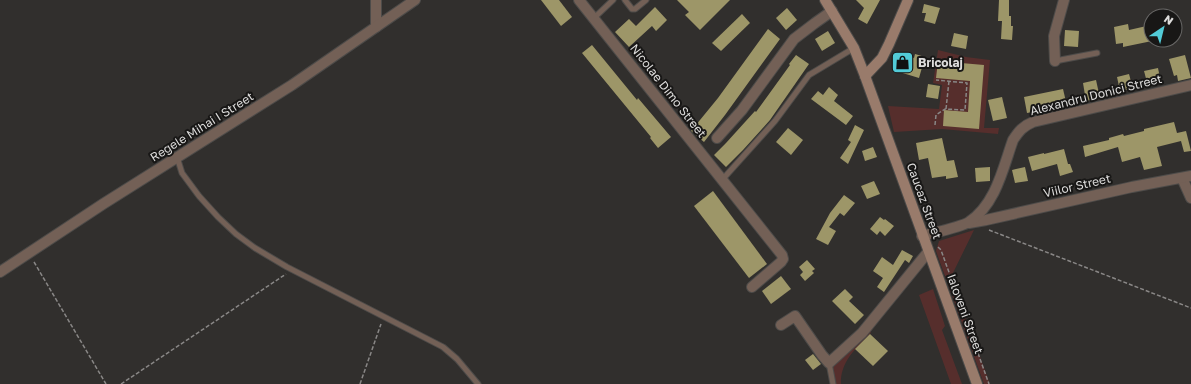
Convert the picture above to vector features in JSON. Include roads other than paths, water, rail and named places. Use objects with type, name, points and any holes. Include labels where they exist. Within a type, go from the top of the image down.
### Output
[{"type":"street","points":[[376,0],[376,27]]},
{"type":"street","name":"Regele Mihai I Street","points":[[0,272],[177,157],[273,97],[415,0]]},
{"type":"street","name":"Nicolae Dimo Street","points":[[579,0],[722,180]]},
{"type":"street","points":[[825,0],[854,48],[865,76],[882,58],[908,0]]},
{"type":"street","points":[[1055,61],[1054,36],[1064,0]]},
{"type":"street","name":"Nicolae Dimo Street","points":[[717,138],[742,110],[794,39],[832,12]]},
{"type":"street","name":"Caucaz Street","points":[[829,363],[862,333],[928,252],[925,236],[865,76]]},
{"type":"street","name":"Alexandru Donici Street","points":[[925,236],[968,223],[986,207],[993,195],[1014,140],[1018,132],[1024,126],[1033,122],[1191,85]]},
{"type":"street","points":[[1187,177],[1191,198]]},
{"type":"street","name":"Viilor Street","points":[[968,223],[993,219],[1132,187],[1187,177]]},
{"type":"street","points":[[722,180],[782,255],[783,259],[781,262],[752,287]]},
{"type":"street","name":"Ialoveni Street","points":[[928,252],[977,384]]},
{"type":"street","points":[[781,325],[795,316],[822,356],[829,363]]},
{"type":"lane","points":[[594,18],[613,0]]},
{"type":"lane","points":[[625,0],[632,9],[639,7],[646,0]]},
{"type":"lane","points":[[722,180],[775,121],[809,75],[854,48]]},
{"type":"lane","points":[[1055,61],[1097,53]]},
{"type":"lane","points":[[177,157],[182,173],[199,196],[236,234],[255,248],[292,270],[443,347],[457,359],[478,384]]},
{"type":"lane","points":[[829,363],[833,384]]},
{"type":"place","name":"Bricolaj","points":[[902,63]]}]
